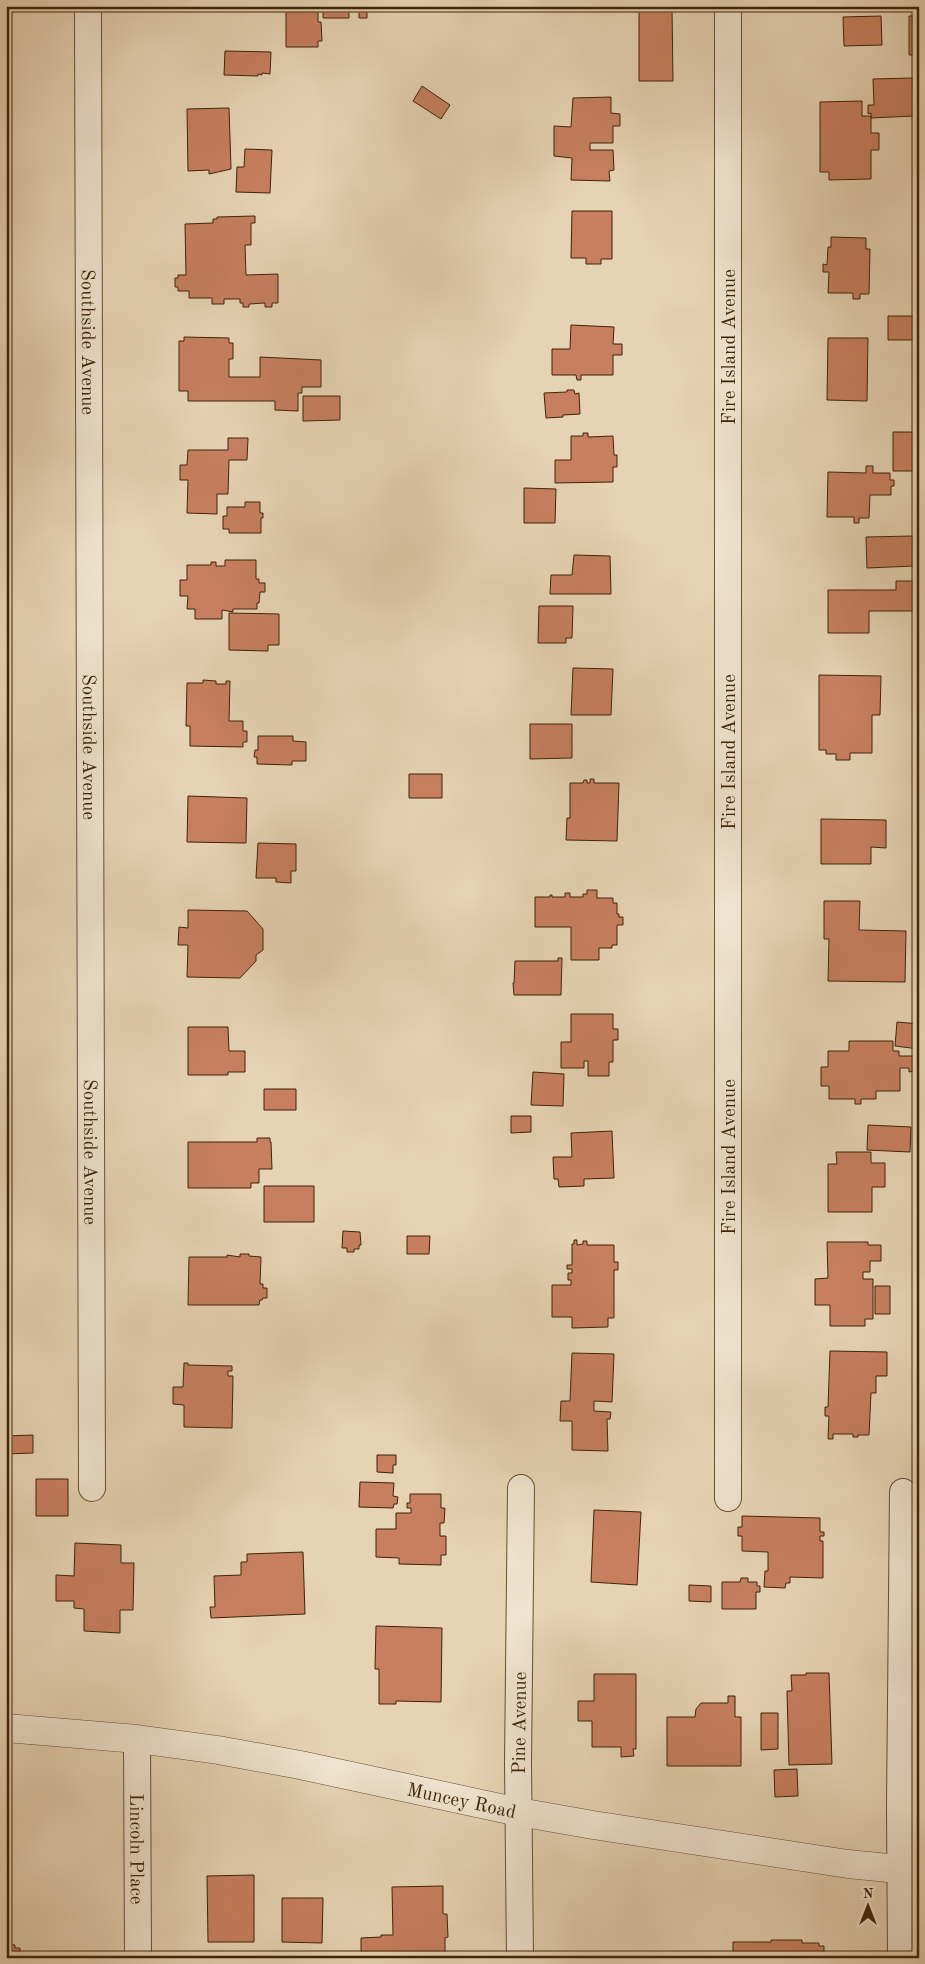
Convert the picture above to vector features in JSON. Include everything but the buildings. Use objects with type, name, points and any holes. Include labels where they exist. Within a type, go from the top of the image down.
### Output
[{"type":"street","name":"Southside Avenue","points":[[88,6],[92,1488]]},
{"type":"street","name":"Fire Island Avenue","points":[[728,6],[728,1498]]},
{"type":"street","name":"Pine Avenue","points":[[520,1958],[518,1812],[521,1488]]},
{"type":"street","points":[[902,1958],[910,1871],[900,1805],[903,1492]]},
{"type":"street","name":"Muncey Road","points":[[6,1728],[137,1739],[218,1750],[518,1812],[848,1864],[910,1871]]},
{"type":"street","name":"Lincoln Place","points":[[137,1739],[138,1958]]}]
